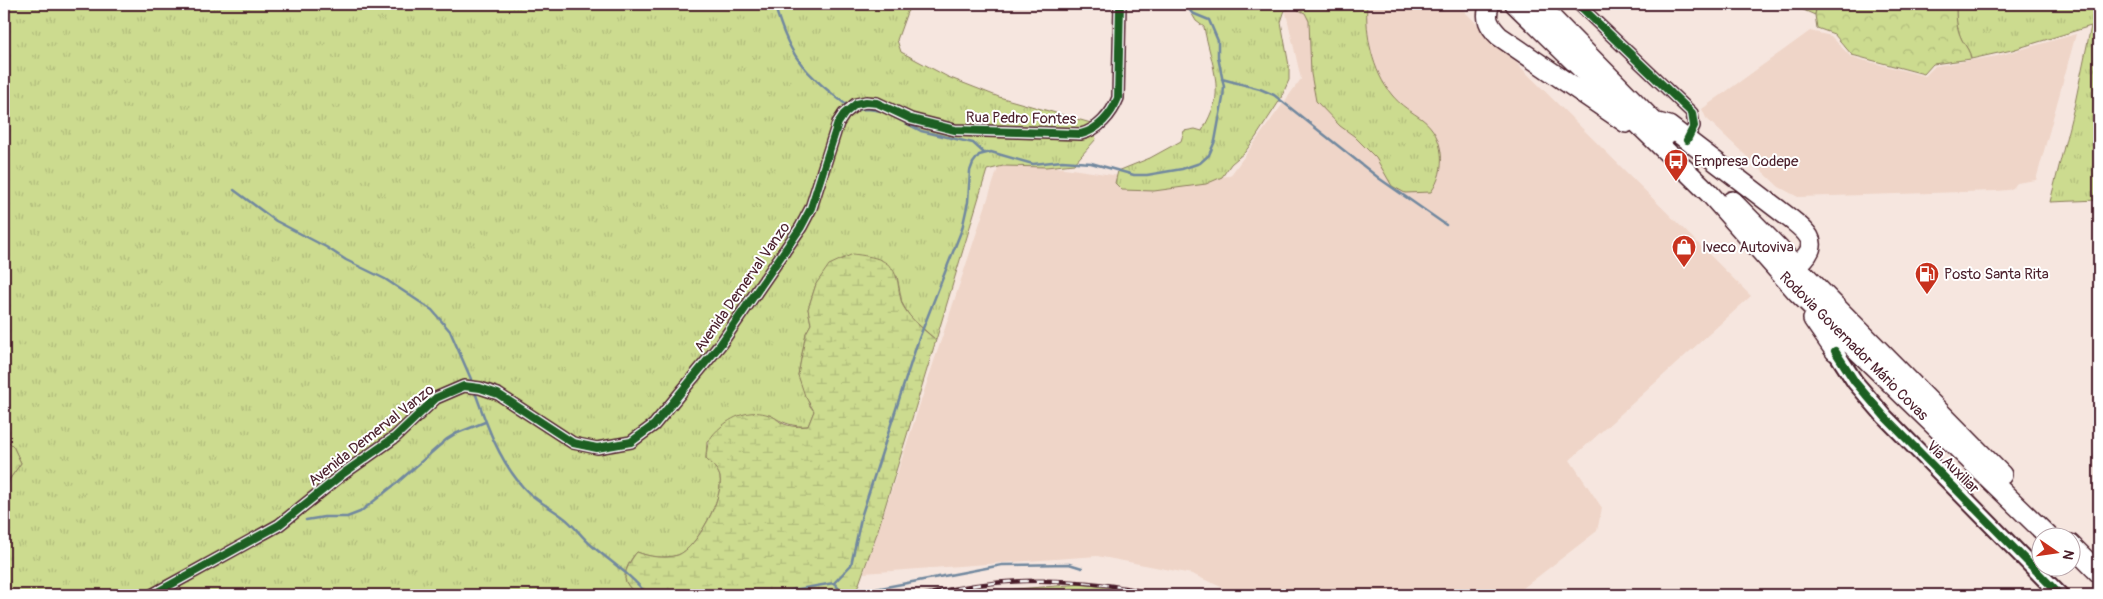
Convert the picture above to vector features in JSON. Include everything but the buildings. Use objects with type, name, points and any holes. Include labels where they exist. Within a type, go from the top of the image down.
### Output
[{"type":"highway","points":[[1490,4],[1487,10],[1487,20],[1499,36],[1615,117],[1649,125],[1669,126],[1792,220],[1808,235],[1811,241],[1811,248],[1805,258],[1796,265],[1784,264],[1762,251]]},
{"type":"highway","name":"Rodovia Governador Mário Covas","points":[[1515,4],[1649,125],[1796,265],[2052,526]]},
{"type":"highway","name":"Rodovia Governador Mário Covas","points":[[1538,4],[1762,251],[1838,343],[2037,526]]},
{"type":"highway","points":[[2080,554],[2099,573]]},
{"type":"highway","points":[[2080,568],[2099,586]]},
{"type":"street","name":"Rua Pedro Fontes","points":[[850,108],[866,102],[877,103],[911,118],[955,130],[1080,134],[1087,132],[1099,126],[1118,98],[1120,4]]},
{"type":"street","points":[[1578,4],[1692,113],[1694,126],[1687,140]]},
{"type":"street","name":"Avenida Demerval Vanzo","points":[[152,595],[278,525],[344,473],[394,437],[436,398],[464,386],[480,388],[498,394],[573,443],[597,448],[631,442],[654,425],[720,345],[804,222],[811,208],[838,123],[850,108]]},
{"type":"street","name":"Via Auxiliar","points":[[1838,343],[1852,378],[1885,417],[2060,595]]},
{"type":"shaded area","points":[[1284,4],[1457,4],[1751,296],[1570,460],[1602,508],[1597,531],[1514,595],[1239,595],[1192,574],[1097,556],[864,573],[1001,159],[1155,181],[1230,176],[1301,79]]},
{"type":"shaded area","points":[[1810,31],[1831,36],[1851,57],[1925,76],[1935,66],[1997,56],[2076,34],[2036,180],[2017,183],[2008,190],[1996,191],[1798,197],[1779,187],[1706,118],[1702,109]]},
{"type":"green space","points":[[4,4],[914,4],[907,12],[897,40],[901,52],[948,77],[999,97],[1091,123],[1096,139],[1074,164],[1046,167],[1003,166],[987,170],[936,340],[910,317],[902,303],[897,276],[816,284],[808,309],[811,324],[806,333],[798,375],[810,406],[814,411],[808,426],[788,424],[770,415],[707,442],[706,458],[716,469],[720,477],[718,496],[708,520],[693,543],[678,555],[657,557],[637,552],[625,574],[627,584],[636,595],[4,595],[4,487],[21,463],[13,446],[4,437]]},
{"type":"green space","points":[[1186,4],[1367,4],[1367,28],[1371,52],[1379,75],[1395,99],[1430,126],[1439,144],[1441,154],[1440,174],[1431,192],[1405,193],[1392,186],[1376,158],[1354,136],[1340,126],[1316,101],[1311,74],[1309,21],[1305,13],[1294,8],[1285,10],[1281,22],[1289,66],[1289,80],[1280,100],[1256,137],[1245,152],[1231,164],[1222,177],[1206,184],[1154,191],[1122,190],[1115,183],[1118,171],[1150,158],[1181,141],[1184,131],[1195,129],[1202,131],[1214,106],[1216,93],[1215,74],[1204,27],[1196,21]]},
{"type":"green space","points":[[1790,4],[1817,4],[1815,15]]},
{"type":"green space","points":[[1817,4],[1956,4],[1956,18],[1959,31],[1971,59],[1933,64],[1924,74],[1852,55],[1834,34],[1817,28],[1815,15]]},
{"type":"green space","points":[[1956,4],[2099,4],[2099,200],[2050,202],[2075,103],[2091,26],[2012,50],[1971,59],[1959,31],[1956,18]]},
{"type":"green space","points":[[853,254],[882,260],[892,268],[906,311],[922,329],[936,340],[877,533],[855,595],[636,595],[627,584],[625,574],[637,552],[657,557],[678,555],[693,543],[708,521],[718,497],[720,477],[706,459],[707,448],[711,437],[718,430],[738,416],[750,413],[763,413],[788,425],[808,426],[814,411],[805,396],[798,375],[806,333],[811,324],[808,309],[816,284],[829,265]]},
{"type":"green space","points":[[4,437],[13,446],[21,463],[4,487]]},
{"type":"green space","points":[[1083,584],[1155,595],[991,595],[990,591]]},
{"type":"waterway","points":[[774,4],[781,26],[796,57],[817,80],[849,107]]},
{"type":"waterway","points":[[764,595],[834,583],[851,565],[862,514],[918,341],[962,229],[968,202],[970,171],[979,155],[991,152],[1033,164],[1062,161],[1091,163],[1134,175],[1147,175],[1182,169],[1200,163],[1209,155],[1215,141],[1224,87],[1218,57],[1218,41],[1209,20],[1192,13],[1185,4]]},
{"type":"waterway","points":[[1222,79],[1260,89],[1274,95],[1380,179],[1446,225]]},
{"type":"waterway","points":[[853,110],[868,109],[882,111],[921,131],[973,143],[984,153]]},
{"type":"waterway","points":[[234,190],[276,221],[326,247],[346,260],[385,279],[432,310],[450,331],[471,379]]},
{"type":"waterway","points":[[475,392],[500,454],[527,492],[567,520],[590,544],[627,575],[647,595]]},
{"type":"waterway","points":[[306,520],[324,517],[347,517],[360,512],[447,439],[485,422]]},
{"type":"waterway","points":[[834,583],[841,591],[849,594],[1002,565],[1069,564],[1082,568]]},
{"type":"railway","points":[[925,595],[982,584],[1041,581],[1100,584],[1158,595]]},
{"type":"cycle path","points":[[152,595],[279,525],[344,473],[395,437],[436,398],[464,386],[480,388],[498,394],[573,443],[597,448],[631,442],[654,425],[720,345],[801,227],[811,208],[838,123],[844,114],[856,104],[866,102],[877,103],[911,119],[955,130],[1081,134],[1087,132],[1103,121],[1112,110],[1118,98],[1120,4]]},
{"type":"cycle path","points":[[1578,4],[1692,113],[1694,126],[1687,140]]},
{"type":"cycle path","points":[[1835,351],[1855,382],[1885,417],[2060,595]]},
{"type":"place","name":"Empresa Codepe","points":[[1676,182]]},
{"type":"place","name":"Iveco Autoviva","points":[[1684,268]]},
{"type":"place","name":"Posto Santa Rita","points":[[1927,295]]}]
